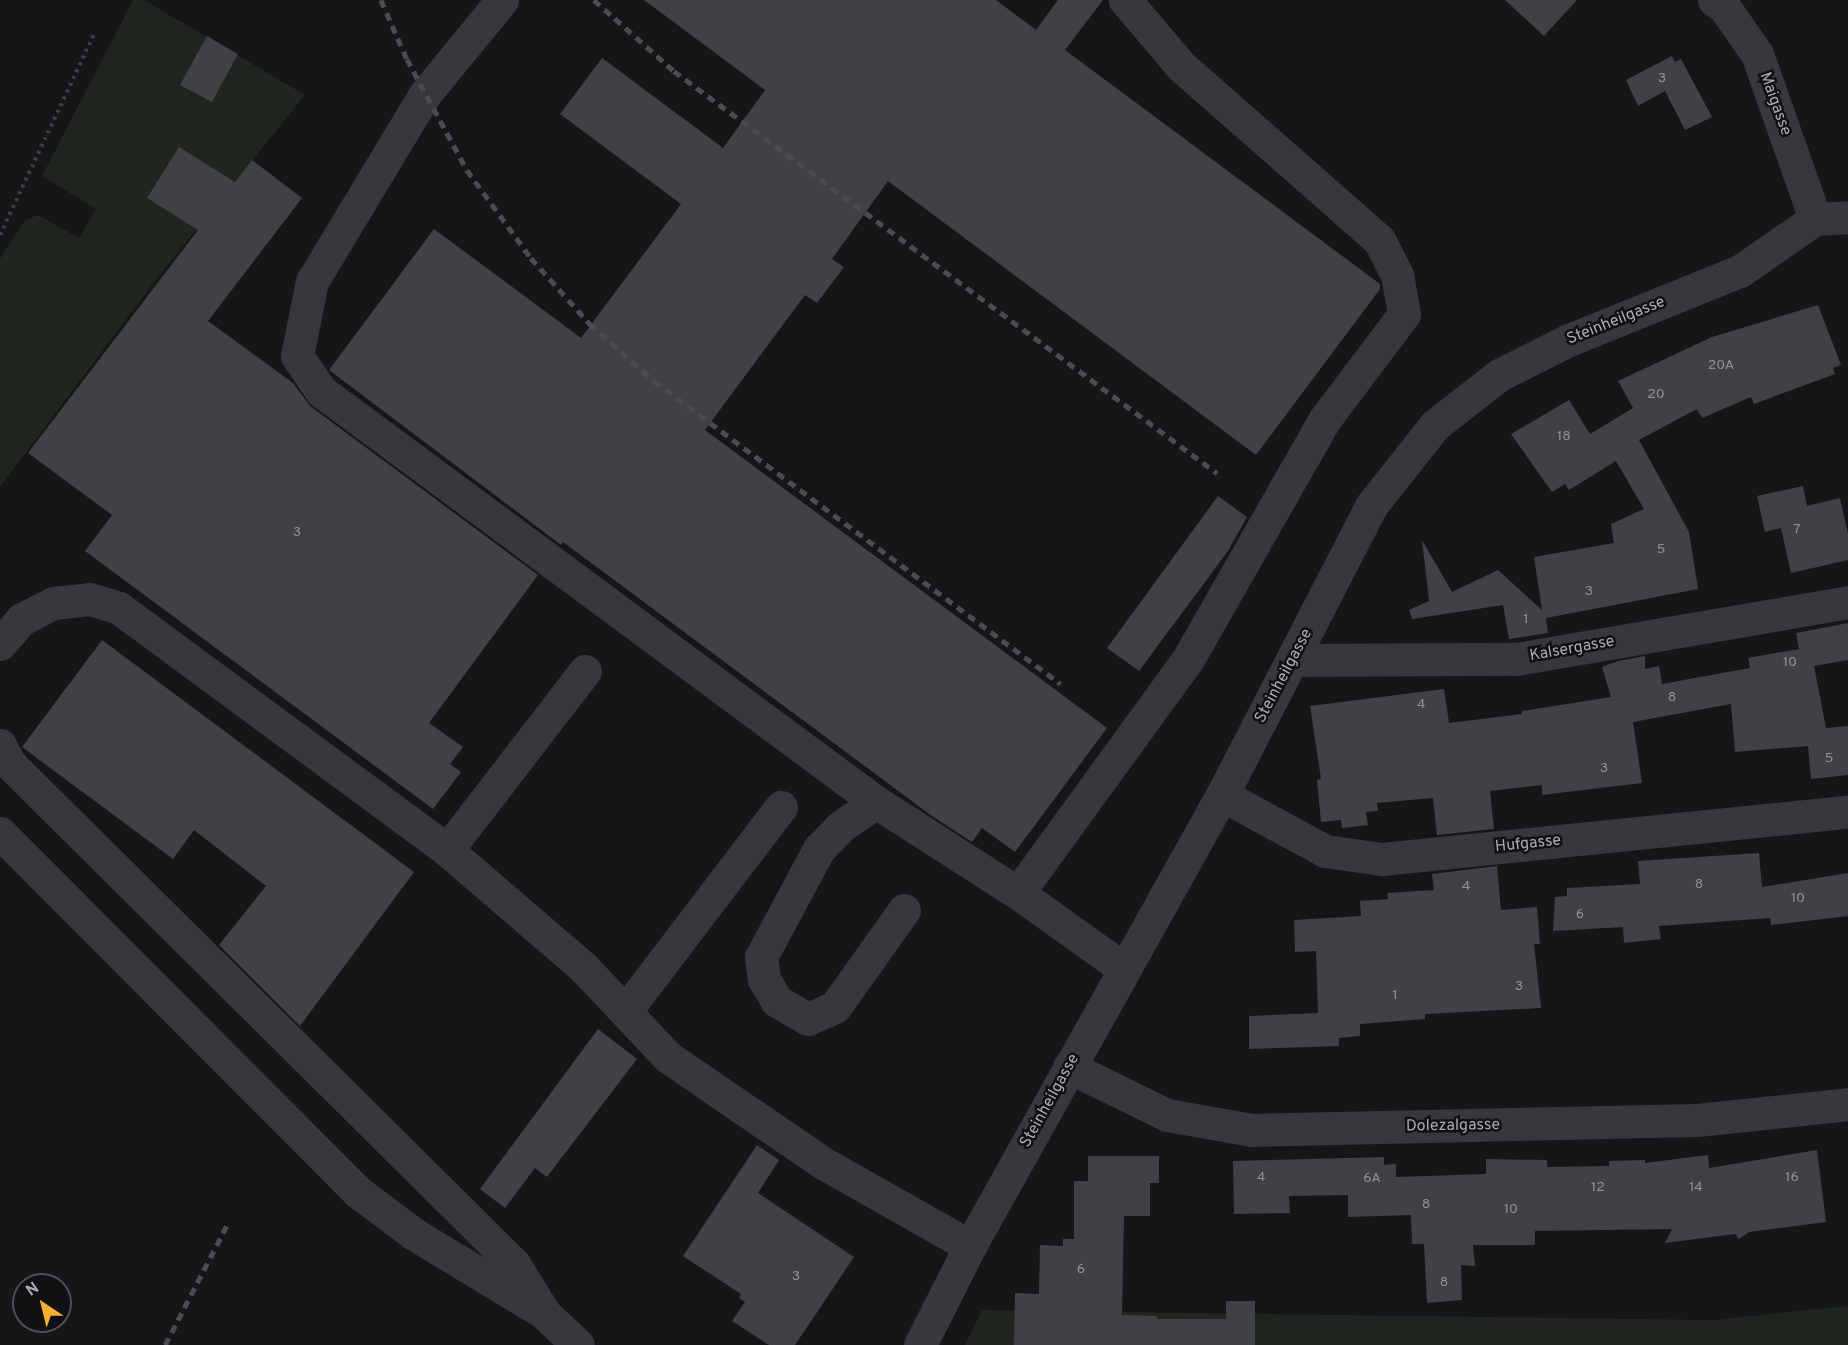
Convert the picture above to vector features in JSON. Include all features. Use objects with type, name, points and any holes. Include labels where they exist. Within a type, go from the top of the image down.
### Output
[{"type":"street","points":[[502,0],[425,94],[312,281],[297,356],[321,390],[876,802],[1018,893],[1124,969]]},
{"type":"street","points":[[1018,893],[1188,659],[1325,419],[1404,314],[1397,275],[1379,240],[1181,66],[1125,0]]},
{"type":"street","name":"Maigasse","points":[[1714,0],[1725,8],[1757,54],[1815,219]]},
{"type":"street","points":[[1815,219],[1848,218]]},
{"type":"street","name":"Steinheilgasse","points":[[920,1345],[970,1246],[1068,1067],[1222,795],[1371,506],[1435,425],[1499,375],[1569,340],[1740,271],[1815,219]]},
{"type":"street","points":[[0,644],[22,619],[53,603],[90,599],[119,608],[447,849],[627,1009],[668,1057],[823,1164],[970,1246]]},
{"type":"street","name":"Kalsergasse","points":[[1293,660],[1516,659],[1848,602]]},
{"type":"street","points":[[447,849],[585,671]]},
{"type":"street","points":[[0,745],[9,764],[514,1264],[545,1314]]},
{"type":"street","name":"Hufgasse","points":[[1222,795],[1324,851],[1382,859],[1848,812]]},
{"type":"street","points":[[876,802],[840,827],[819,849],[761,957],[764,980],[777,1001],[808,1019],[835,1007],[904,910]]},
{"type":"street","points":[[627,1009],[781,807]]},
{"type":"street","points":[[0,833],[358,1192],[414,1234],[545,1314],[578,1345]]},
{"type":"street","name":"Dolezalgasse","points":[[1068,1067],[1167,1115],[1252,1130],[1697,1120],[1848,1104]]},
{"type":"path","points":[[0,235],[94,34]]},
{"type":"shaded area","points":[[133,0],[144,0],[305,95],[155,281],[0,487],[0,259],[24,221],[38,215],[79,238],[96,209],[42,176]]},
{"type":"shaded area","points":[[1848,1306],[1848,1345],[965,1345],[982,1310],[1714,1320]]},
{"type":"building","points":[[644,0],[996,0],[1036,30],[1058,0],[1103,0],[1065,50],[1380,284],[1380,289],[1256,455],[888,181],[832,259],[844,267],[817,303],[805,295],[705,430],[1107,728],[1015,852],[982,828],[972,842],[932,816],[563,542],[561,545],[329,370],[434,229],[581,338],[681,204],[560,114],[602,58],[723,148],[765,90]]},
{"type":"building","points":[[1505,0],[1577,0],[1544,36]]},
{"type":"building","points":[[207,36],[238,54],[212,102],[180,85]]},
{"type":"building","points":[[1672,56],[1675,62],[1681,59],[1712,117],[1685,130],[1665,91],[1638,106],[1626,80]]},
{"type":"building","points":[[179,147],[235,182],[252,160],[302,198],[208,321],[293,383],[310,406],[538,575],[429,723],[463,747],[450,764],[461,772],[433,809],[85,551],[112,515],[28,453],[198,230],[147,198]]},
{"type":"building","points":[[1818,305],[1841,365],[1833,368],[1835,374],[1754,404],[1751,397],[1702,418],[1697,409],[1639,440],[1689,532],[1698,589],[1546,618],[1548,633],[1509,639],[1503,605],[1412,619],[1409,610],[1429,601],[1422,540],[1452,592],[1498,570],[1542,610],[1534,557],[1614,543],[1611,524],[1644,509],[1616,461],[1569,490],[1565,484],[1552,492],[1511,434],[1569,400],[1590,434],[1633,408],[1618,381],[1712,337]]},
{"type":"building","points":[[1803,486],[1807,506],[1840,498],[1848,534],[1848,560],[1791,573],[1781,528],[1765,532],[1757,496]]},
{"type":"building","points":[[1218,496],[1247,517],[1228,551],[1139,671],[1107,648]]},
{"type":"building","points":[[1848,623],[1848,660],[1814,666],[1826,728],[1848,726],[1848,775],[1811,779],[1808,746],[1735,752],[1731,704],[1633,722],[1642,783],[1542,795],[1542,785],[1490,791],[1494,829],[1437,835],[1433,798],[1377,803],[1378,811],[1366,812],[1368,825],[1342,828],[1341,820],[1321,822],[1317,780],[1321,779],[1310,706],[1444,689],[1449,723],[1522,714],[1522,711],[1611,697],[1602,667],[1618,661],[1645,656],[1645,669],[1659,666],[1662,684],[1750,668],[1748,658],[1799,649],[1796,633]]},
{"type":"building","points":[[102,640],[414,872],[300,1026],[219,945],[266,886],[194,830],[173,859],[22,747]]},
{"type":"building","points":[[1759,853],[1762,887],[1848,873],[1848,916],[1771,925],[1770,918],[1659,926],[1661,939],[1624,943],[1623,927],[1553,931],[1555,897],[1567,896],[1567,888],[1640,884],[1638,861]]},
{"type":"building","points":[[1497,866],[1501,910],[1537,907],[1540,944],[1534,944],[1541,1008],[1425,1014],[1425,1019],[1360,1024],[1360,1036],[1339,1038],[1339,1046],[1249,1049],[1249,1016],[1318,1013],[1316,951],[1295,952],[1294,920],[1361,916],[1360,901],[1388,899],[1387,893],[1434,890],[1432,874]]},
{"type":"building","points":[[598,1029],[637,1059],[547,1177],[535,1168],[505,1208],[480,1189]]},
{"type":"building","points":[[757,1145],[779,1160],[758,1193],[854,1257],[795,1345],[769,1345],[732,1321],[745,1302],[739,1298],[741,1294],[683,1256]]},
{"type":"building","points":[[1817,1150],[1826,1222],[1749,1232],[1739,1239],[1735,1234],[1665,1243],[1672,1229],[1535,1231],[1535,1245],[1473,1245],[1475,1266],[1461,1265],[1462,1300],[1427,1303],[1424,1244],[1412,1244],[1411,1215],[1348,1217],[1348,1195],[1289,1196],[1290,1213],[1234,1214],[1233,1161],[1384,1157],[1384,1165],[1396,1164],[1396,1177],[1486,1174],[1486,1159],[1547,1160],[1547,1167],[1609,1166],[1609,1161],[1645,1160],[1645,1163],[1708,1155],[1709,1168]]},
{"type":"building","points":[[1088,1156],[1159,1156],[1159,1183],[1150,1183],[1150,1216],[1124,1216],[1122,1315],[1157,1316],[1157,1319],[1226,1319],[1226,1301],[1255,1301],[1255,1345],[1014,1345],[1015,1293],[1039,1294],[1040,1245],[1063,1246],[1063,1239],[1074,1239],[1074,1181],[1088,1181]]},
{"type":"railway","points":[[381,0],[407,59],[467,170],[531,258],[590,324],[654,381],[1061,684]]},
{"type":"railway","points":[[594,0],[674,71],[1217,473]]},
{"type":"railway","points":[[165,1345],[227,1225]]}]
